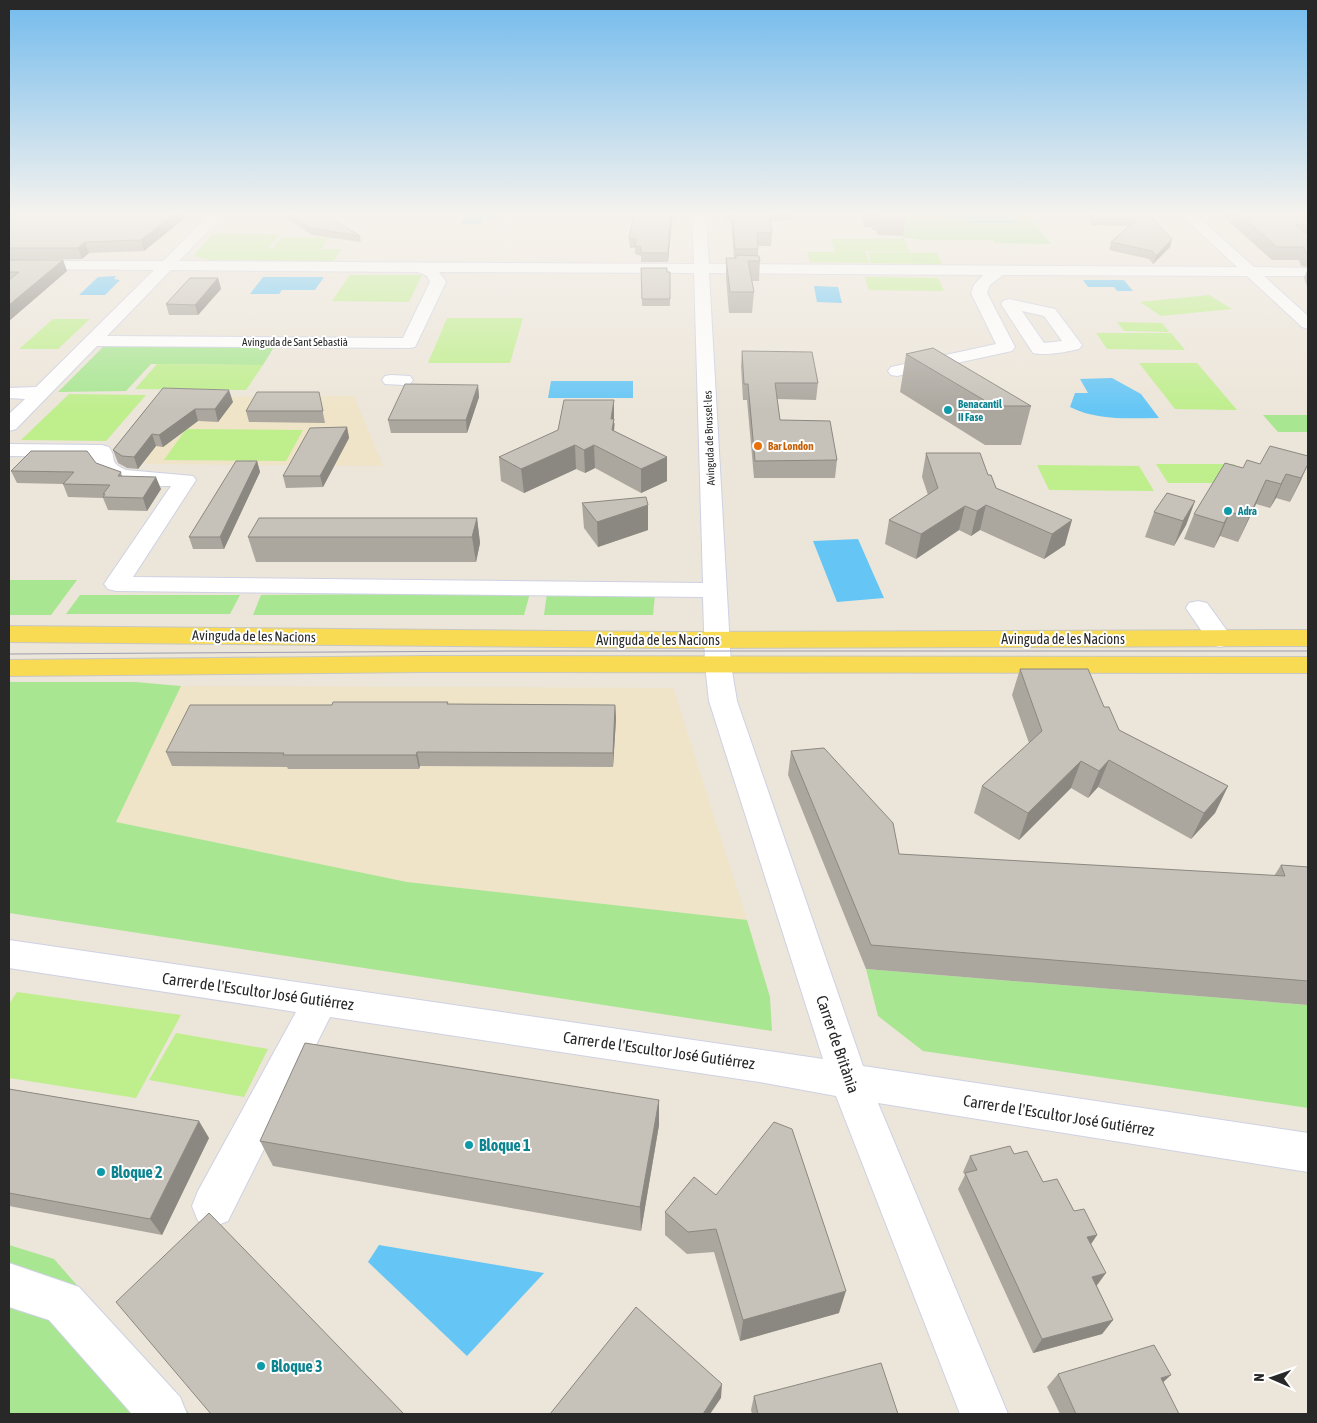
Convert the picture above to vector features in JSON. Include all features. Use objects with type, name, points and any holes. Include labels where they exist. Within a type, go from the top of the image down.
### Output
[{"type":"main road","name":"Avinguda de les Nacions","points":[[9,634],[1308,665]]},
{"type":"main road","name":"Avinguda de les Nacions","points":[[9,668],[425,664],[717,652],[1308,638]]},
{"type":"street","points":[[9,425],[154,278]]},
{"type":"street","name":"Avinguda de Sant Sebastià","points":[[92,341],[410,342],[438,282],[436,278]]},
{"type":"street","name":"Avinguda de Brussel·les","points":[[703,278],[717,652]]},
{"type":"street","points":[[970,278],[1009,304]]},
{"type":"street","points":[[897,371],[1006,347],[979,293],[981,286],[988,278]]},
{"type":"street","points":[[1258,278],[1308,324]]},
{"type":"street","points":[[9,393],[40,393]]},
{"type":"street","points":[[9,468],[17,450],[102,451],[102,462],[107,470],[114,474],[131,478],[186,480],[116,584],[715,590]]},
{"type":"street","points":[[1198,608],[1220,639]]},
{"type":"street","name":"Carrer de Britània","points":[[717,652],[723,701],[848,1080],[984,1414]]},
{"type":"street","name":"Carrer de l'Escultor José Gutiérrez","points":[[9,954],[848,1080],[942,1097],[1308,1154]]},
{"type":"street","points":[[213,1206],[321,1000]]},
{"type":"street","points":[[9,1285],[64,1304],[163,1414]]},
{"type":"shaded area","points":[[354,396],[383,466],[146,464],[153,397]]},
{"type":"shaded area","points":[[181,686],[673,688],[747,920],[407,882],[116,822]]},
{"type":"green space","points":[[348,278],[420,278],[409,302],[332,301]]},
{"type":"green space","points":[[865,278],[938,278],[944,291],[869,290]]},
{"type":"green space","points":[[1209,295],[1232,309],[1161,316],[1140,302]]},
{"type":"green space","points":[[447,318],[523,318],[510,363],[428,363]]},
{"type":"green space","points":[[53,319],[90,319],[58,349],[19,349]]},
{"type":"green space","points":[[1117,322],[1162,323],[1169,332],[1124,331]]},
{"type":"green space","points":[[1096,333],[1171,333],[1185,350],[1107,349]]},
{"type":"green space","points":[[103,347],[274,347],[263,365],[151,364],[126,391],[58,392]]},
{"type":"green space","points":[[1139,363],[1197,363],[1237,410],[1175,409]]},
{"type":"green space","points":[[157,364],[263,365],[246,390],[135,389]]},
{"type":"green space","points":[[69,394],[146,395],[106,441],[21,440]]},
{"type":"green space","points":[[1263,415],[1308,415],[1308,432],[1278,432]]},
{"type":"green space","points":[[186,429],[303,430],[286,461],[164,460]]},
{"type":"green space","points":[[1156,464],[1234,464],[1249,483],[1168,483]]},
{"type":"green space","points":[[1037,465],[1139,466],[1154,491],[1049,490]]},
{"type":"green space","points":[[9,580],[77,580],[51,615],[9,615]]},
{"type":"green space","points":[[530,593],[524,615],[253,615],[261,595]]},
{"type":"green space","points":[[547,593],[655,594],[653,615],[544,615]]},
{"type":"green space","points":[[80,595],[240,595],[230,614],[66,614]]},
{"type":"green space","points":[[9,682],[135,682],[181,686],[116,822],[407,882],[747,920],[770,997],[772,1031],[9,913]]},
{"type":"green space","points":[[866,969],[1308,1005],[1308,1108],[923,1051],[878,1016]]},
{"type":"green space","points":[[17,992],[181,1015],[136,1098],[9,1078],[9,1004]]},
{"type":"green space","points":[[176,1033],[268,1049],[244,1097],[149,1080]]},
{"type":"green space","points":[[9,1245],[54,1259],[190,1414],[9,1414]]},
{"type":"water","points":[[97,278],[120,280],[105,295],[79,295]]},
{"type":"water","points":[[262,278],[323,278],[315,290],[282,290],[279,294],[250,294]]},
{"type":"water","points":[[1083,280],[1124,280],[1133,291],[1117,291],[1114,287],[1088,287]]},
{"type":"water","points":[[814,286],[838,287],[842,303],[817,302]]},
{"type":"water","points":[[1112,378],[1141,394],[1159,418],[1102,417],[1070,407],[1075,393],[1088,393],[1080,379]]},
{"type":"water","points":[[551,381],[633,381],[633,398],[548,398]]},
{"type":"water","points":[[858,539],[884,598],[837,602],[813,541]]},
{"type":"water","points":[[379,1245],[544,1273],[467,1356],[368,1262]]},
{"type":"building","points":[[11,278],[41,278],[9,305],[9,280]]},
{"type":"building","points":[[190,278],[218,278],[195,305],[166,304]]},
{"type":"building","points":[[641,278],[670,278],[670,299],[642,299]]},
{"type":"building","points":[[728,278],[751,278],[754,292],[730,292]]},
{"type":"building","points":[[933,348],[1031,406],[994,406],[906,354]]},
{"type":"building","points":[[742,351],[812,352],[818,383],[775,383],[780,420],[830,421],[837,460],[755,461],[748,384],[744,384]]},
{"type":"building","points":[[405,384],[478,385],[466,420],[388,420]]},
{"type":"building","points":[[163,388],[229,390],[215,409],[195,409],[159,435],[152,434],[134,457],[122,456],[113,450]]},
{"type":"building","points":[[257,392],[319,392],[323,411],[246,411]]},
{"type":"building","points":[[564,400],[614,400],[611,419],[614,419],[612,430],[667,457],[641,469],[594,445],[584,450],[575,445],[521,469],[499,457],[558,430]]},
{"type":"building","points":[[347,427],[320,476],[283,476],[310,428]]},
{"type":"building","points":[[1270,446],[1308,456],[1308,464],[1301,478],[1286,474],[1281,484],[1266,480],[1249,517],[1230,512],[1224,523],[1194,514],[1225,463],[1243,468],[1247,460],[1260,464]]},
{"type":"building","points":[[31,451],[87,451],[96,463],[121,472],[118,476],[156,477],[143,498],[103,497],[105,494],[103,494],[110,485],[63,484],[74,472],[11,471]]},
{"type":"building","points":[[926,453],[980,453],[988,475],[991,475],[996,488],[1072,520],[1052,534],[986,505],[977,511],[965,506],[921,534],[889,520],[938,488]]},
{"type":"building","points":[[236,461],[257,461],[220,537],[189,537]]},
{"type":"building","points":[[1167,493],[1195,501],[1183,521],[1154,512]]},
{"type":"building","points":[[646,497],[648,505],[597,522],[582,503]]},
{"type":"building","points":[[259,518],[477,518],[472,537],[248,537]]},
{"type":"building","points":[[1020,669],[1088,669],[1104,707],[1109,707],[1119,730],[1228,786],[1204,813],[1109,760],[1099,771],[1081,761],[1028,813],[982,786],[1042,731]]},
{"type":"building","points":[[333,702],[615,705],[613,753],[417,752],[416,755],[283,755],[284,753],[166,752],[190,705],[332,705]]},
{"type":"building","points":[[824,748],[893,823],[899,854],[1285,876],[1281,865],[1308,867],[1308,981],[871,945],[791,751]]},
{"type":"building","name":"Bloque 1","points":[[305,1043],[659,1100],[640,1207],[260,1141]]},
{"type":"building","name":"Bloque 2","points":[[9,1089],[199,1121],[150,1219],[9,1193]]},
{"type":"building","points":[[774,1122],[792,1129],[846,1291],[743,1320],[716,1229],[688,1232],[665,1212],[694,1177],[716,1195]]},
{"type":"building","points":[[1010,1146],[1014,1154],[1027,1151],[1043,1182],[1057,1179],[1074,1211],[1084,1209],[1097,1235],[1087,1237],[1106,1273],[1092,1277],[1113,1320],[1042,1339],[965,1173],[977,1170],[970,1156]]},
{"type":"building","name":"Bloque 3","points":[[209,1213],[404,1414],[211,1414],[116,1302]]},
{"type":"building","points":[[636,1307],[722,1384],[703,1414],[550,1414]]},
{"type":"building","points":[[1154,1345],[1171,1375],[1161,1378],[1179,1414],[1076,1414],[1058,1374]]},
{"type":"building","points":[[881,1363],[898,1414],[758,1414],[754,1396]]},
{"type":"tram line","points":[[9,654],[505,651],[1308,651]]},
{"type":"place","name":"Benacantil II Fase","points":[[948,410]]},
{"type":"place","name":"Bar London","points":[[758,446]]},
{"type":"place","name":"Adra","points":[[1228,511]]},
{"type":"place","name":"Bloque 1","points":[[469,1145]]},
{"type":"place","name":"Bloque 2","points":[[101,1172]]},
{"type":"place","name":"Bloque 3","points":[[261,1366]]}]
